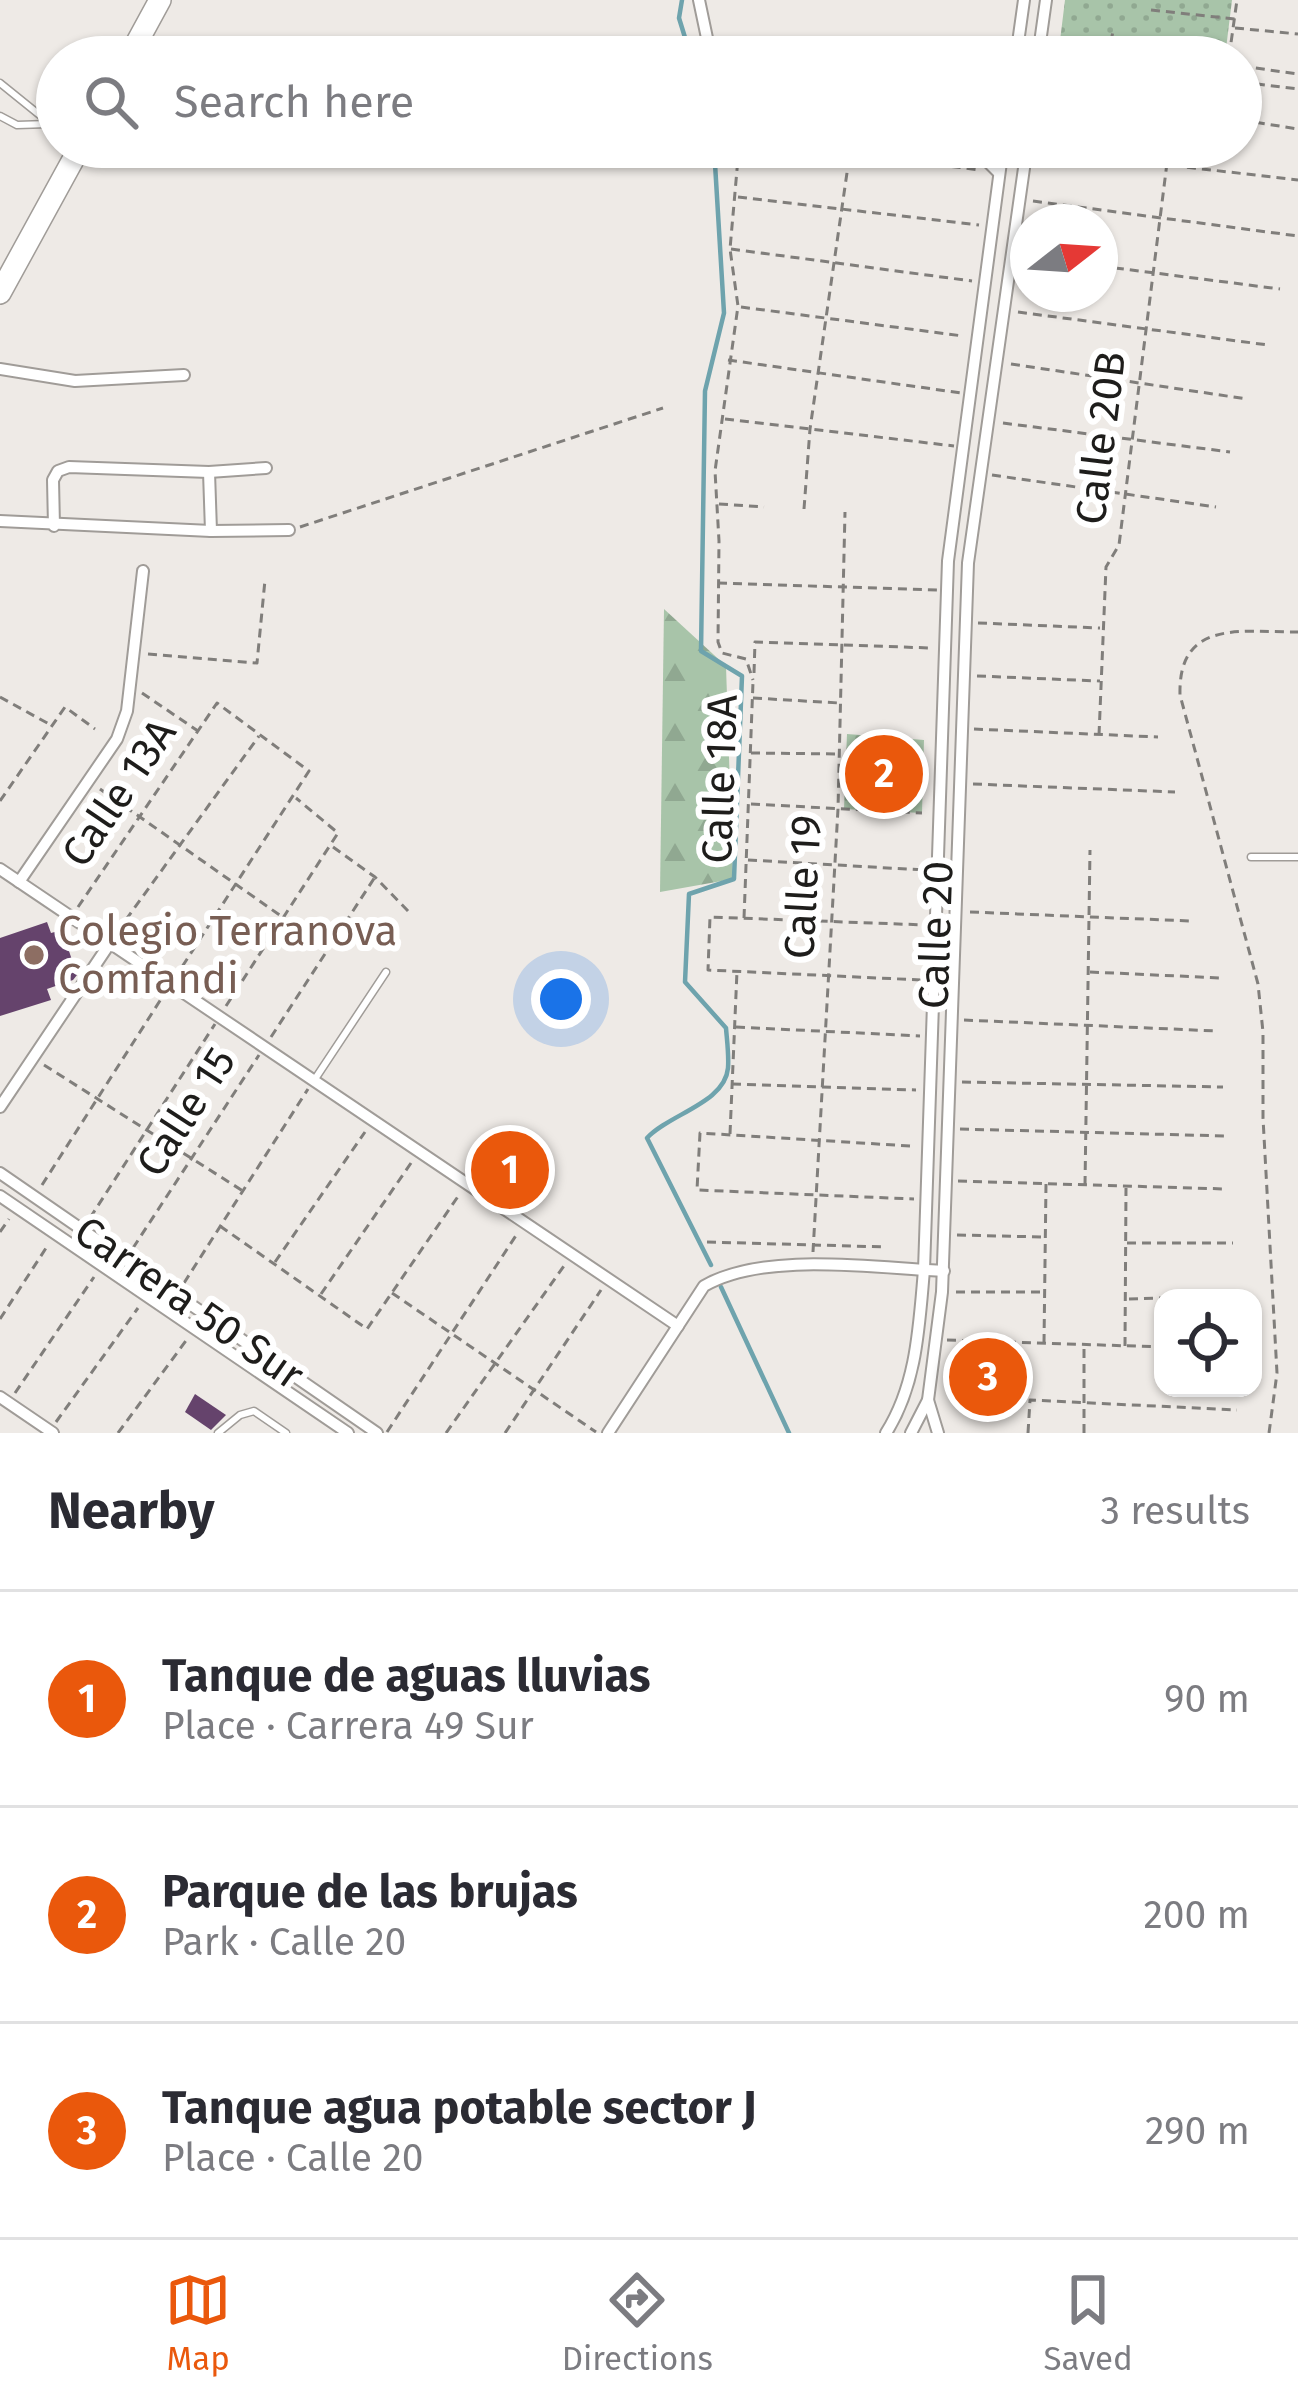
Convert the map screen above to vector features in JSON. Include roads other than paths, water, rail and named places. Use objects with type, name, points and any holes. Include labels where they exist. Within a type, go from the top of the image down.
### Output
[{"type":"highway","points":[[140,36],[160,0]]},
{"type":"highway","points":[[0,293],[68,168]]},
{"type":"street","points":[[700,0],[707,36]]},
{"type":"street","points":[[1019,36],[1024,0]]},
{"type":"street","points":[[1042,36],[1046,0]]},
{"type":"street","points":[[994,168],[999,173]]},
{"type":"street","name":"Calle 20","points":[[886,1433],[906,1391],[924,1270],[946,590],[1000,168]]},
{"type":"street","name":"Calle 20","points":[[911,1433],[928,1400],[944,1271],[968,562],[1024,168]]},
{"type":"street","points":[[0,369],[75,381],[184,375]]},
{"type":"street","points":[[54,526],[53,480],[58,471],[69,467],[209,472],[266,468]]},
{"type":"street","points":[[209,472],[212,531]]},
{"type":"street","points":[[0,521],[289,530]]},
{"type":"street","points":[[19,882],[118,740],[135,653],[143,571]]},
{"type":"street","points":[[0,869],[678,1326]]},
{"type":"street","points":[[0,1107],[110,943]]},
{"type":"street","name":"Carrera 50 Sur","points":[[0,1173],[377,1433]]},
{"type":"street","name":"Carrera 50 Sur","points":[[0,1196],[340,1431]]},
{"type":"street","points":[[608,1433],[704,1286],[722,1276],[812,1265],[944,1271]]},
{"type":"street","points":[[4,1400],[51,1432]]},
{"type":"street","name":"Calle 20","points":[[928,1400],[938,1433]]},
{"type":"street","points":[[340,1431],[347,1412]]},
{"type":"lane","points":[[0,83],[36,112]]},
{"type":"lane","points":[[0,116],[17,125],[36,126]]},
{"type":"lane","points":[[1251,857],[1298,857]]},
{"type":"lane","points":[[314,1080],[386,972]]},
{"type":"lane","points":[[218,1433],[240,1414],[254,1411],[286,1433]]},
{"type":"waterway","points":[[682,0],[679,18],[685,36]]},
{"type":"waterway","points":[[711,1265],[647,1138],[707,1099],[725,1080],[728,1068],[726,1028],[685,982],[689,894],[734,879],[742,676],[701,651],[705,391],[724,313],[715,168]]},
{"type":"waterway","points":[[721,1287],[789,1433]]},
{"type":"place","name":"Parque de las brujas","points":[[884,774]]},
{"type":"place","name":"Colegio Terranova Comfandi","points":[[34,955]]},
{"type":"place","name":"Tanque de aguas lluvias","points":[[510,1170]]},
{"type":"place","name":"Tanque agua potable sector J","points":[[988,1377]]}]
